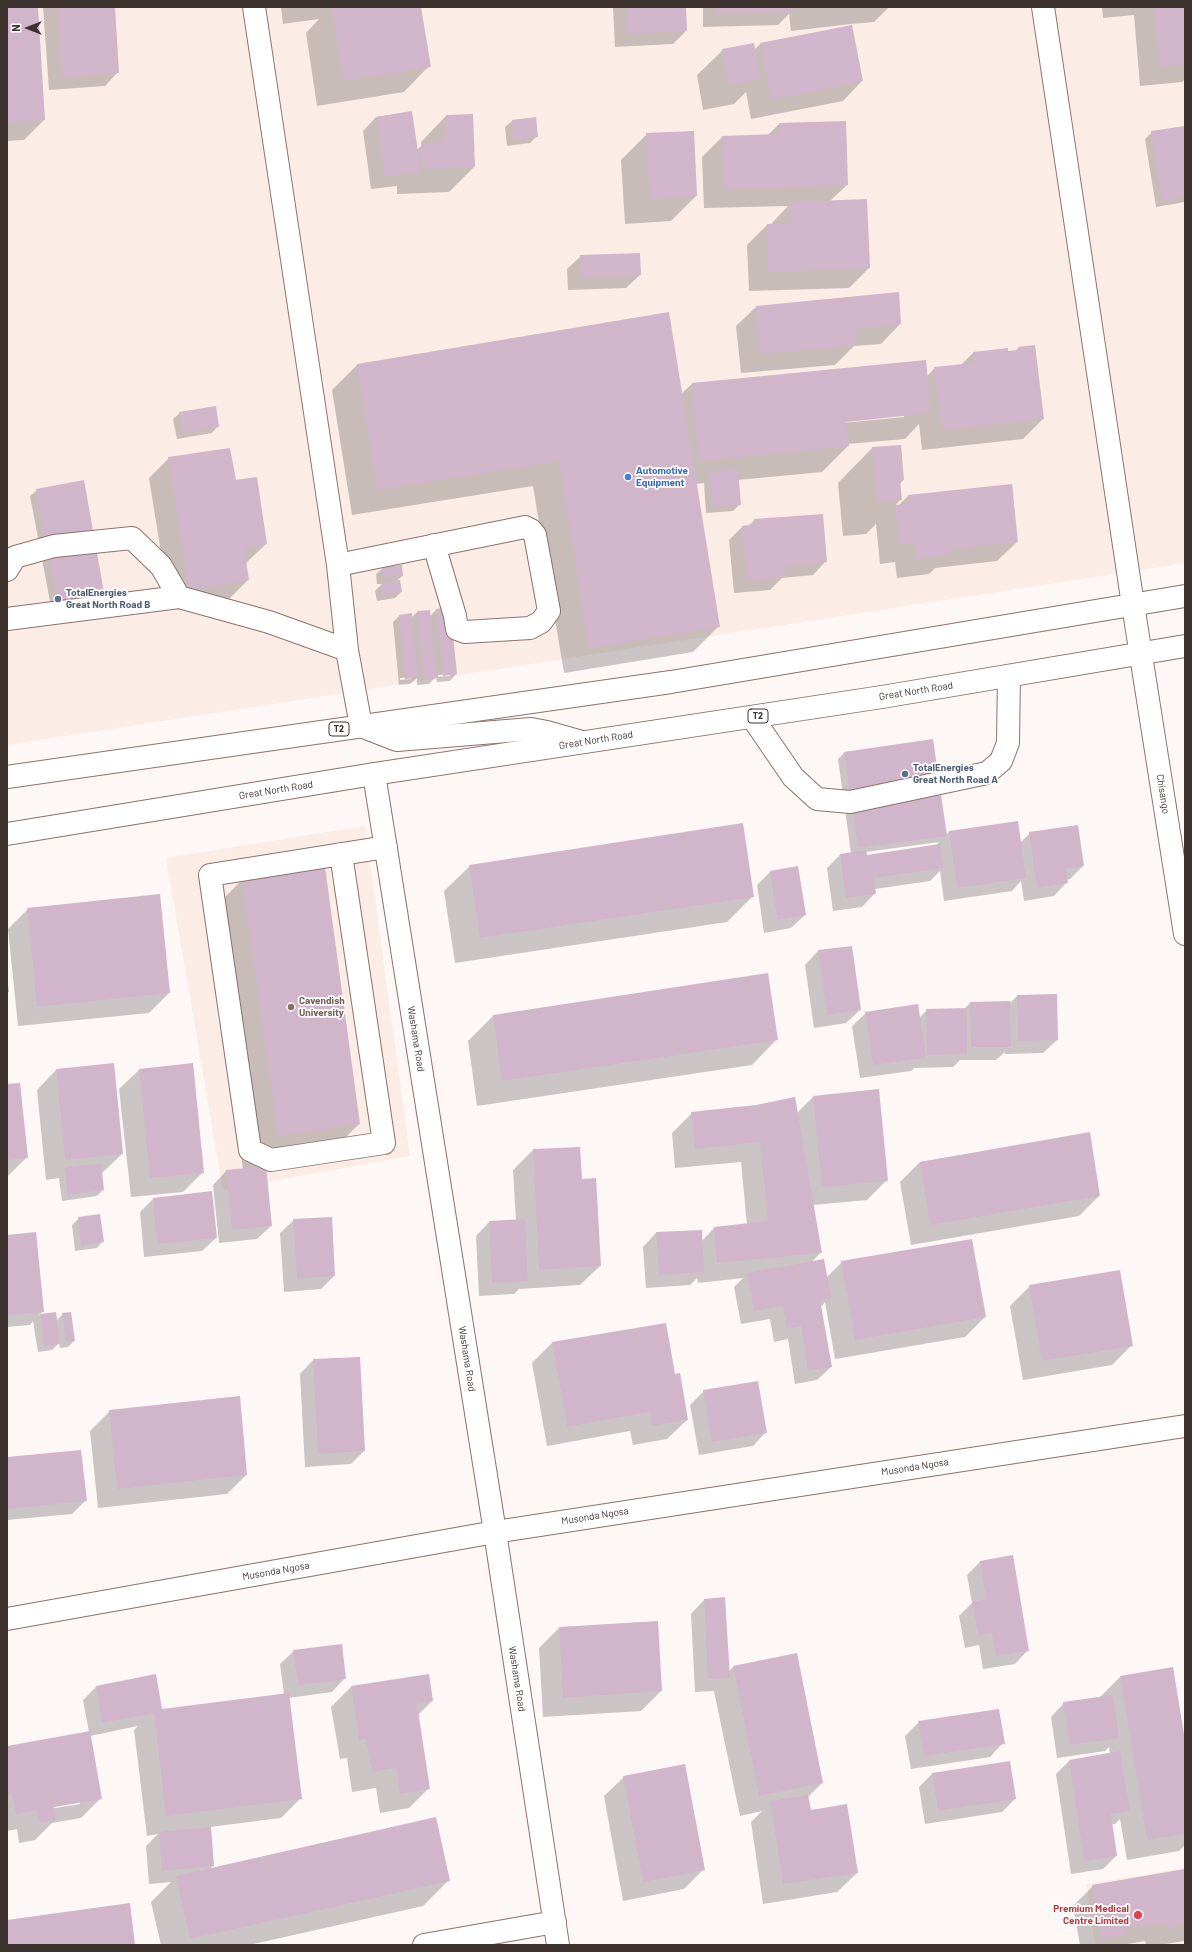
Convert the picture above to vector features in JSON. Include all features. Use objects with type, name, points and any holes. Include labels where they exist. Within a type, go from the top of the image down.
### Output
[{"type":"street","points":[[254,7],[338,565],[347,650],[361,726],[396,740],[531,730],[547,732],[582,742]]},
{"type":"street","name":"Chisango","points":[[1043,7],[1140,654],[1184,926]]},
{"type":"street","points":[[338,565],[434,545],[525,527],[531,530],[535,535],[549,611],[541,622],[530,628],[464,632],[457,629],[455,616],[434,545]]},
{"type":"street","points":[[7,570],[15,557],[54,546],[132,538],[161,566],[179,597]]},
{"type":"street","name":"T2","points":[[7,777],[679,680],[1185,596]]},
{"type":"street","points":[[7,619],[179,597],[269,622],[347,650]]},
{"type":"street","name":"Great North Road","points":[[7,834],[374,774],[752,717],[1009,676],[1185,646]]},
{"type":"street","points":[[752,717],[793,777],[817,799],[850,802],[987,773],[1001,761],[1008,743],[1009,676]]},
{"type":"street","name":"Washama Road","points":[[374,774],[558,1945]]},
{"type":"street","points":[[341,854],[384,1143],[271,1160],[250,1150],[210,875],[341,854],[386,847]]},
{"type":"street","name":"Musonda Ngosa","points":[[7,1619],[494,1532],[1185,1426]]},
{"type":"street","points":[[424,1945],[555,1922]]},
{"type":"shaded area","points":[[7,7],[1185,7],[1185,563],[7,745]]},
{"type":"shaded area","name":"Cavendish University","points":[[365,826],[410,1156],[223,1190],[166,858]]},
{"type":"shaded area","name":"Premium Medical Centre Limited","points":[[1185,1868],[1185,1945],[1095,1945],[1086,1884]]},
{"type":"building","points":[[7,7],[38,7],[45,120],[7,123]]},
{"type":"building","points":[[57,7],[115,7],[119,73],[62,77]]},
{"type":"building","points":[[331,7],[421,7],[431,67],[343,81]]},
{"type":"building","points":[[627,7],[686,7],[687,31],[628,34]]},
{"type":"building","points":[[716,7],[792,7],[793,12],[716,14]]},
{"type":"building","points":[[1154,7],[1185,7],[1185,64],[1160,67]]},
{"type":"building","points":[[852,25],[863,81],[771,100],[760,43]]},
{"type":"building","points":[[754,43],[760,79],[729,85],[722,49]]},
{"type":"building","points":[[412,111],[421,172],[385,176],[376,117]]},
{"type":"building","points":[[473,114],[475,167],[423,169],[421,143],[446,142],[446,115]]},
{"type":"building","points":[[536,117],[538,137],[513,140],[512,120]]},
{"type":"building","points":[[846,121],[848,185],[723,189],[722,136],[780,134],[779,123]]},
{"type":"building","points":[[1185,126],[1185,197],[1162,201],[1151,131]]},
{"type":"building","points":[[694,131],[697,196],[650,199],[646,133]]},
{"type":"building","points":[[867,199],[870,268],[768,272],[767,224],[791,223],[791,202]]},
{"type":"building","points":[[640,253],[641,275],[581,277],[580,255]]},
{"type":"building","points":[[899,292],[901,324],[855,329],[856,345],[760,354],[756,306]]},
{"type":"building","name":"Automotive Equipment","points":[[669,312],[720,627],[589,648],[559,461],[377,490],[357,364]]},
{"type":"building","points":[[1035,345],[1044,419],[942,430],[934,367],[974,363],[973,352],[1008,348],[1008,351],[1018,350],[1018,347]]},
{"type":"building","points":[[926,360],[931,413],[846,422],[849,446],[699,461],[692,383]]},
{"type":"building","points":[[216,406],[219,427],[183,433],[179,412]]},
{"type":"building","points":[[901,445],[904,480],[900,481],[902,500],[877,502],[872,447]]},
{"type":"building","points":[[230,448],[236,480],[257,477],[267,544],[244,548],[249,580],[189,590],[168,457]]},
{"type":"building","points":[[738,469],[741,505],[713,507],[709,472]]},
{"type":"building","points":[[84,480],[105,598],[58,606],[36,489]]},
{"type":"building","points":[[1012,484],[1018,542],[949,549],[950,555],[916,559],[914,543],[899,544],[895,505],[909,504],[908,495]]},
{"type":"building","points":[[823,514],[827,562],[784,566],[785,577],[747,580],[742,526],[755,524],[754,519]]},
{"type":"building","points":[[402,565],[403,576],[383,578],[382,567]]},
{"type":"building","points":[[400,580],[402,592],[383,595],[381,583]]},
{"type":"building","points":[[450,607],[457,674],[443,676],[436,609]]},
{"type":"building","points":[[430,610],[437,678],[424,679],[417,611]]},
{"type":"building","points":[[412,613],[418,678],[405,679],[399,615]]},
{"type":"building","points":[[933,739],[947,836],[858,848],[844,752]]},
{"type":"building","points":[[1018,821],[1026,878],[957,888],[949,831]]},
{"type":"building","points":[[743,823],[754,897],[480,938],[469,865]]},
{"type":"building","points":[[1078,825],[1084,866],[1066,869],[1068,883],[1037,888],[1029,832]]},
{"type":"building","points":[[940,844],[944,868],[874,878],[876,894],[846,898],[840,854],[866,850],[867,855]]},
{"type":"building","points":[[798,866],[806,915],[777,920],[770,871]]},
{"type":"building","points":[[325,867],[360,1124],[278,1136],[242,878]]},
{"type":"building","points":[[160,894],[170,993],[37,1007],[27,908]]},
{"type":"building","points":[[852,946],[861,1010],[827,1015],[818,950]]},
{"type":"building","points":[[768,973],[778,1040],[502,1081],[493,1015]]},
{"type":"building","points":[[7,977],[9,992],[7,992]]},
{"type":"building","points":[[1057,994],[1058,1040],[1018,1041],[1017,995]]},
{"type":"building","points":[[1010,1001],[1011,1047],[971,1047],[970,1002]]},
{"type":"building","points":[[918,1004],[926,1058],[873,1065],[865,1012]]},
{"type":"building","points":[[967,1008],[967,1054],[927,1055],[926,1009]]},
{"type":"building","points":[[114,1063],[123,1154],[65,1160],[56,1069]]},
{"type":"building","points":[[193,1063],[204,1173],[150,1178],[139,1069]]},
{"type":"building","points":[[20,1083],[28,1158],[7,1160],[7,1084]]},
{"type":"building","points":[[879,1089],[888,1181],[822,1187],[813,1096]]},
{"type":"building","points":[[795,1097],[822,1253],[717,1263],[714,1227],[768,1221],[760,1142],[695,1149],[691,1112],[756,1105]]},
{"type":"building","points":[[1090,1132],[1100,1196],[930,1225],[920,1162]]},
{"type":"building","points":[[580,1147],[582,1179],[596,1178],[601,1266],[539,1270],[533,1149]]},
{"type":"building","points":[[101,1163],[104,1190],[68,1195],[64,1168]]},
{"type":"building","points":[[266,1166],[272,1226],[232,1230],[226,1170]]},
{"type":"building","points":[[212,1191],[217,1238],[157,1244],[153,1198]]},
{"type":"building","points":[[100,1214],[104,1242],[81,1245],[78,1217]]},
{"type":"building","points":[[332,1217],[335,1276],[297,1279],[293,1219]]},
{"type":"building","points":[[525,1219],[528,1281],[492,1283],[489,1221]]},
{"type":"building","points":[[702,1230],[704,1272],[659,1275],[656,1232]]},
{"type":"building","points":[[36,1232],[44,1312],[7,1315],[7,1235]]},
{"type":"building","points":[[972,1239],[986,1317],[855,1340],[841,1261]]},
{"type":"building","points":[[824,1259],[831,1298],[820,1300],[832,1367],[808,1371],[801,1326],[787,1329],[783,1306],[754,1311],[747,1273]]},
{"type":"building","points":[[1120,1270],[1133,1346],[1042,1361],[1029,1285]]},
{"type":"building","points":[[56,1312],[60,1344],[44,1346],[40,1314]]},
{"type":"building","points":[[71,1312],[75,1341],[66,1342],[62,1313]]},
{"type":"building","points":[[666,1323],[675,1374],[680,1373],[688,1420],[652,1426],[650,1412],[567,1427],[552,1342]]},
{"type":"building","points":[[360,1357],[365,1451],[318,1454],[313,1359]]},
{"type":"building","points":[[758,1381],[767,1433],[712,1442],[703,1390]]},
{"type":"building","points":[[240,1396],[247,1475],[117,1489],[109,1410]]},
{"type":"building","points":[[81,1450],[87,1501],[7,1509],[7,1457]]},
{"type":"building","points":[[1013,1555],[1029,1651],[996,1656],[992,1633],[978,1635],[972,1602],[986,1599],[980,1561]]},
{"type":"building","points":[[725,1597],[730,1678],[708,1679],[704,1599]]},
{"type":"building","points":[[658,1621],[662,1691],[563,1698],[559,1627]]},
{"type":"building","points":[[342,1644],[346,1679],[298,1685],[293,1650]]},
{"type":"building","points":[[797,1653],[823,1783],[759,1796],[733,1666]]},
{"type":"building","points":[[1173,1667],[1185,1734],[1185,1834],[1147,1840],[1120,1676]]},
{"type":"building","points":[[156,1674],[162,1709],[289,1693],[302,1799],[166,1816],[154,1713],[102,1723],[96,1686]]},
{"type":"building","points":[[429,1674],[433,1701],[417,1704],[430,1789],[400,1794],[396,1768],[372,1772],[366,1739],[359,1740],[351,1686]]},
{"type":"building","points":[[1113,1695],[1119,1738],[1070,1745],[1063,1702]]},
{"type":"building","points":[[999,1709],[1005,1744],[924,1756],[918,1721]]},
{"type":"building","points":[[90,1731],[102,1799],[54,1807],[56,1821],[39,1823],[37,1810],[16,1814],[12,1794],[7,1795],[7,1746]]},
{"type":"building","points":[[1120,1751],[1130,1811],[1111,1814],[1117,1856],[1084,1861],[1069,1760]]},
{"type":"building","points":[[1010,1761],[1016,1799],[938,1811],[932,1773]]},
{"type":"building","points":[[685,1764],[705,1870],[643,1882],[623,1776]]},
{"type":"building","points":[[808,1795],[811,1810],[847,1804],[858,1873],[783,1884],[770,1801]]},
{"type":"building","points":[[436,1817],[450,1881],[190,1939],[176,1876]]},
{"type":"building","points":[[211,1827],[214,1866],[162,1871],[159,1832]]},
{"type":"building","name":"Premium Medical Centre Limited","points":[[1185,1869],[1185,1925],[1166,1928],[1165,1922],[1125,1928],[1126,1935],[1101,1939],[1092,1885]]},
{"type":"building","points":[[130,1903],[135,1945],[7,1945],[7,1920]]},
{"type":"place","name":"Automotive Equipment","points":[[628,477]]},
{"type":"place","name":"TotalEnergies Great North Road B","points":[[58,599]]},
{"type":"place","name":"TotalEnergies Great North Road A","points":[[905,774]]},
{"type":"place","name":"Cavendish University","points":[[291,1007]]},
{"type":"place","name":"Premium Medical Centre Limited","points":[[1138,1915]]}]
